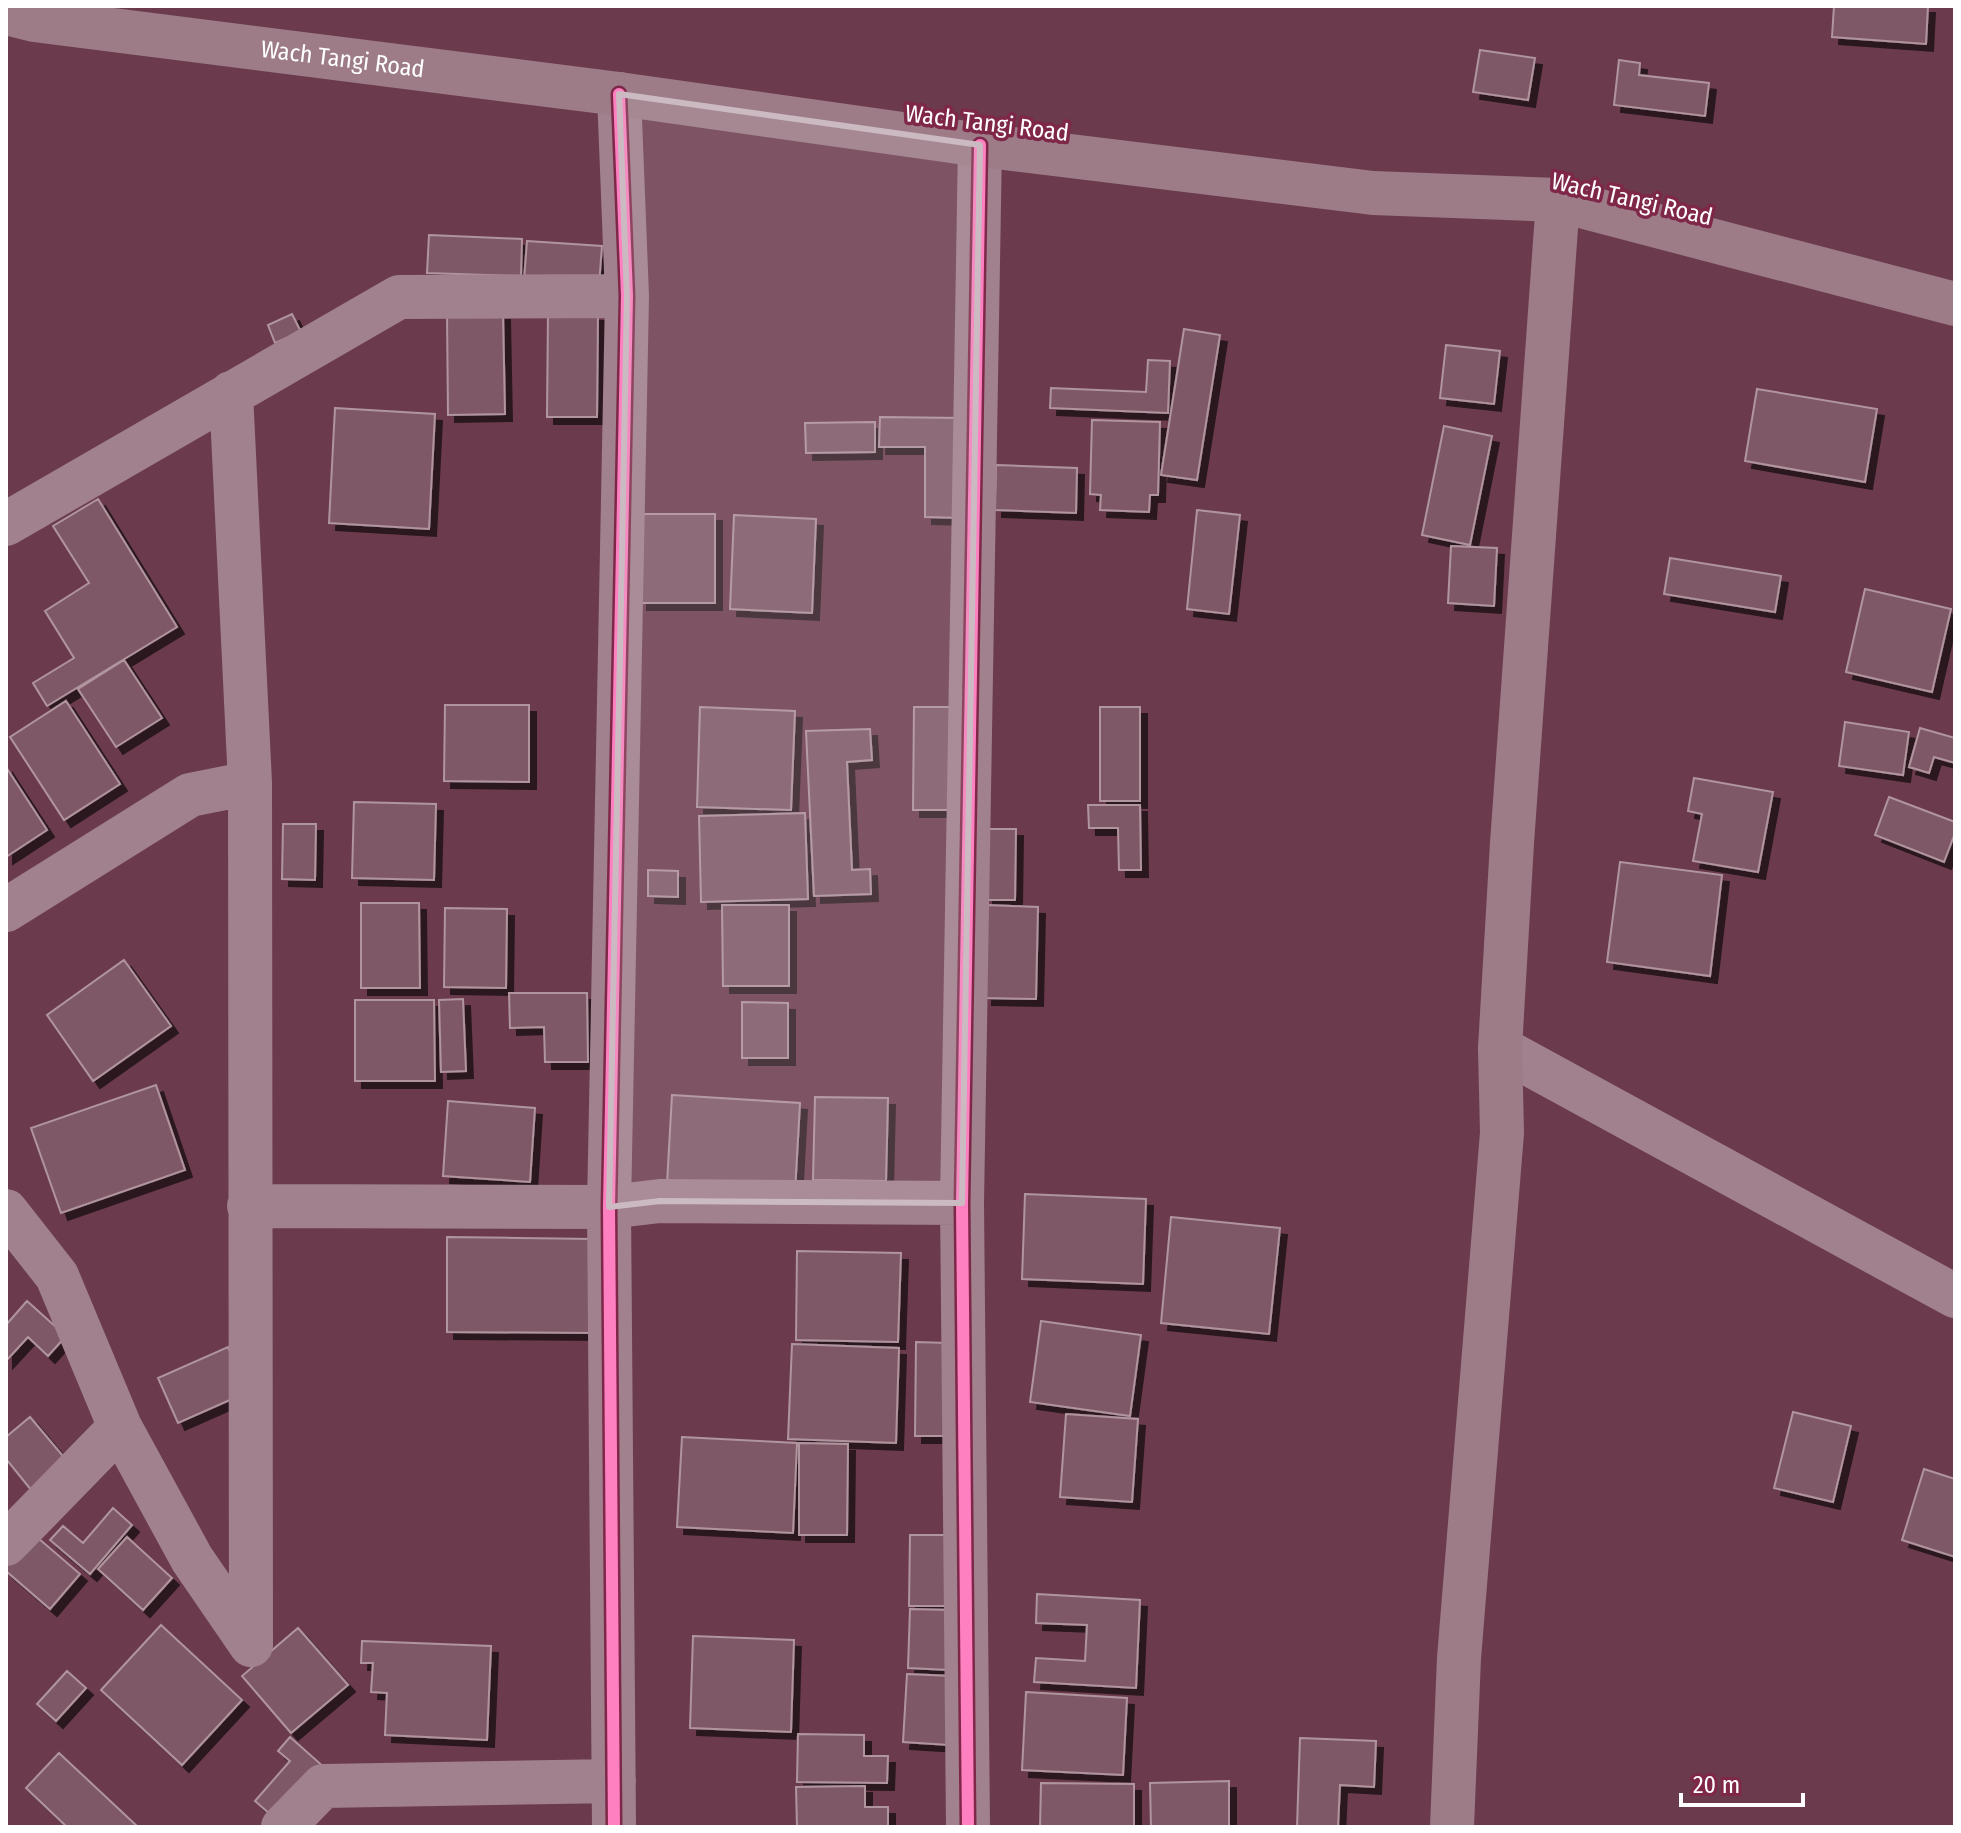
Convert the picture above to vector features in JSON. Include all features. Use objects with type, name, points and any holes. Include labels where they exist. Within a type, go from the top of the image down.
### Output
[{"type":"main road","name":"Wach Tangi Road","points":[[26,13],[980,145],[1373,193],[1558,200],[1955,304]]},
{"type":"main road","points":[[1452,1827],[1459,1658],[1502,1133],[1500,1048],[1513,827],[1558,200]]},
{"type":"street","points":[[614,1827],[609,1207],[627,296],[619,94]]},
{"type":"street","points":[[968,1827],[962,1203],[980,145]]},
{"type":"street","points":[[6,524],[399,297],[627,296]]},
{"type":"street","points":[[6,1211],[57,1276],[120,1427],[192,1559],[251,1645],[250,783],[231,393]]},
{"type":"street","points":[[6,910],[190,795],[250,783]]},
{"type":"street","points":[[1500,1048],[1955,1296]]},
{"type":"street","points":[[249,1206],[609,1207],[660,1201],[962,1203]]},
{"type":"street","points":[[6,1544],[120,1427]]},
{"type":"street","points":[[283,1827],[323,1786],[614,1781]]},
{"type":"highlighted area","points":[[619,94],[980,145],[962,1203],[660,1201],[609,1207],[627,296]]},
{"type":"building","points":[[1834,6],[1928,6],[1926,44],[1832,37]]},
{"type":"building","points":[[1480,50],[1535,58],[1528,100],[1473,92]]},
{"type":"building","points":[[1619,60],[1640,63],[1639,75],[1709,83],[1705,116],[1614,105]]},
{"type":"building","points":[[429,235],[522,239],[521,276],[427,273]]},
{"type":"building","points":[[527,241],[602,246],[599,285],[524,280]]},
{"type":"building","points":[[503,313],[505,414],[448,415],[447,314]]},
{"type":"building","points":[[548,313],[598,314],[597,417],[547,417]]},
{"type":"building","points":[[292,314],[301,332],[275,343],[268,325]]},
{"type":"building","points":[[1184,329],[1220,335],[1197,480],[1161,475]]},
{"type":"building","points":[[1446,345],[1500,351],[1494,404],[1440,398]]},
{"type":"building","points":[[1148,360],[1170,361],[1168,413],[1050,408],[1051,388],[1146,392]]},
{"type":"building","points":[[1757,389],[1877,409],[1865,482],[1745,461]]},
{"type":"building","points":[[335,408],[435,414],[429,529],[329,523]]},
{"type":"building","points":[[880,417],[963,418],[962,518],[925,517],[925,447],[879,447]]},
{"type":"building","points":[[1092,420],[1160,422],[1158,495],[1150,495],[1149,512],[1100,510],[1101,495],[1090,494]]},
{"type":"building","points":[[875,422],[875,452],[806,453],[805,423]]},
{"type":"building","points":[[1444,426],[1492,436],[1470,545],[1422,535]]},
{"type":"building","points":[[996,465],[1077,468],[1076,513],[995,510]]},
{"type":"building","points":[[98,499],[177,627],[47,706],[33,683],[74,658],[45,611],[89,583],[53,526]]},
{"type":"building","points":[[1197,510],[1240,515],[1229,614],[1187,609]]},
{"type":"building","points":[[640,514],[715,514],[715,603],[640,603]]},
{"type":"building","points":[[734,515],[816,519],[812,613],[730,609]]},
{"type":"building","points":[[1451,546],[1497,548],[1494,606],[1448,603]]},
{"type":"building","points":[[1670,558],[1781,576],[1775,612],[1664,594]]},
{"type":"building","points":[[1865,589],[1951,609],[1932,692],[1846,672]]},
{"type":"building","points":[[124,660],[162,718],[116,747],[78,689]]},
{"type":"building","points":[[66,701],[120,784],[64,820],[10,737]]},
{"type":"building","points":[[445,705],[529,705],[529,782],[444,781]]},
{"type":"building","points":[[700,707],[795,711],[791,810],[697,807]]},
{"type":"building","points":[[914,707],[953,707],[953,810],[913,810]]},
{"type":"building","points":[[1100,707],[1140,707],[1140,801],[1100,801]]},
{"type":"building","points":[[1845,722],[1909,732],[1903,775],[1839,766]]},
{"type":"building","points":[[1920,728],[1955,738],[1955,763],[1934,757],[1929,773],[1909,767]]},
{"type":"building","points":[[870,729],[872,760],[847,762],[852,870],[870,869],[871,894],[814,896],[806,731]]},
{"type":"building","points":[[6,767],[47,830],[6,857]]},
{"type":"building","points":[[1694,778],[1773,792],[1758,872],[1693,861],[1702,814],[1688,811]]},
{"type":"building","points":[[1889,797],[1955,822],[1955,833],[1944,862],[1875,835]]},
{"type":"building","points":[[354,802],[436,804],[434,880],[352,878]]},
{"type":"building","points":[[1088,805],[1140,805],[1141,870],[1119,870],[1118,828],[1089,828]]},
{"type":"building","points":[[805,813],[808,899],[701,902],[699,816]]},
{"type":"building","points":[[283,824],[316,824],[315,880],[282,879]]},
{"type":"building","points":[[987,829],[1016,829],[1015,900],[986,900]]},
{"type":"building","points":[[1620,862],[1722,875],[1710,976],[1607,962]]},
{"type":"building","points":[[648,870],[678,871],[678,897],[648,896]]},
{"type":"building","points":[[361,903],[419,903],[420,988],[361,988]]},
{"type":"building","points":[[722,905],[789,905],[789,986],[723,986]]},
{"type":"building","points":[[987,905],[1038,907],[1036,999],[985,998]]},
{"type":"building","points":[[445,908],[507,909],[506,988],[444,987]]},
{"type":"building","points":[[124,960],[171,1026],[93,1081],[47,1015]]},
{"type":"building","points":[[509,993],[587,993],[588,1062],[545,1062],[544,1027],[510,1028]]},
{"type":"building","points":[[463,999],[466,1071],[441,1072],[439,1000]]},
{"type":"building","points":[[355,1000],[434,1000],[435,1081],[355,1081]]},
{"type":"building","points":[[742,1002],[788,1003],[788,1058],[742,1058]]},
{"type":"building","points":[[156,1085],[185,1170],[61,1213],[31,1128]]},
{"type":"building","points":[[672,1095],[800,1103],[795,1192],[667,1184]]},
{"type":"building","points":[[815,1097],[888,1098],[886,1181],[813,1180]]},
{"type":"building","points":[[448,1101],[535,1108],[530,1182],[443,1176]]},
{"type":"building","points":[[1025,1194],[1146,1199],[1143,1284],[1022,1279]]},
{"type":"building","points":[[1171,1217],[1280,1228],[1269,1334],[1161,1323]]},
{"type":"building","points":[[447,1237],[594,1239],[594,1333],[447,1332]]},
{"type":"building","points":[[797,1251],[901,1253],[898,1342],[796,1340]]},
{"type":"building","points":[[27,1301],[66,1336],[48,1356],[28,1337],[6,1361],[6,1325]]},
{"type":"building","points":[[1041,1321],[1141,1335],[1130,1416],[1030,1402]]},
{"type":"building","points":[[916,1342],[947,1343],[947,1436],[915,1436]]},
{"type":"building","points":[[792,1344],[899,1348],[896,1443],[788,1439]]},
{"type":"building","points":[[228,1347],[248,1392],[178,1423],[158,1378]]},
{"type":"building","points":[[1793,1412],[1851,1426],[1833,1502],[1774,1488]]},
{"type":"building","points":[[1066,1414],[1138,1419],[1132,1502],[1060,1497]]},
{"type":"building","points":[[30,1417],[68,1462],[32,1491],[6,1459],[6,1437]]},
{"type":"building","points":[[682,1437],[797,1443],[793,1533],[677,1527]]},
{"type":"building","points":[[799,1443],[848,1444],[847,1535],[799,1535]]},
{"type":"building","points":[[1924,1469],[1955,1479],[1955,1557],[1902,1540]]},
{"type":"building","points":[[113,1508],[132,1525],[90,1574],[50,1540],[63,1526],[83,1543]]},
{"type":"building","points":[[31,1532],[80,1574],[50,1609],[6,1571],[6,1561]]},
{"type":"building","points":[[910,1535],[951,1535],[952,1606],[909,1606]]},
{"type":"building","points":[[127,1537],[172,1578],[143,1610],[98,1569]]},
{"type":"building","points":[[1037,1594],[1140,1600],[1136,1688],[1034,1682],[1036,1658],[1085,1661],[1087,1625],[1036,1623]]},
{"type":"building","points":[[910,1609],[951,1610],[949,1670],[908,1668]]},
{"type":"building","points":[[161,1625],[242,1700],[182,1765],[101,1690]]},
{"type":"building","points":[[298,1628],[348,1685],[291,1733],[242,1676]]},
{"type":"building","points":[[693,1636],[794,1640],[791,1732],[690,1728]]},
{"type":"building","points":[[362,1641],[491,1646],[487,1740],[385,1735],[387,1693],[371,1692],[373,1663],[361,1663]]},
{"type":"building","points":[[67,1671],[86,1688],[56,1721],[37,1704]]},
{"type":"building","points":[[907,1674],[952,1676],[949,1745],[903,1742]]},
{"type":"building","points":[[1026,1692],[1127,1698],[1123,1775],[1022,1770]]},
{"type":"building","points":[[798,1734],[864,1735],[864,1756],[888,1756],[887,1783],[797,1782]]},
{"type":"building","points":[[290,1737],[325,1768],[278,1821],[255,1801],[290,1761],[278,1751]]},
{"type":"building","points":[[1300,1738],[1376,1741],[1374,1787],[1340,1785],[1338,1827],[1297,1827]]},
{"type":"building","points":[[59,1753],[138,1827],[67,1827],[26,1788]]},
{"type":"building","points":[[1229,1781],[1229,1827],[1151,1827],[1150,1783]]},
{"type":"building","points":[[1041,1783],[1134,1784],[1134,1827],[1040,1827]]},
{"type":"building","points":[[865,1786],[865,1807],[888,1807],[888,1827],[797,1827],[796,1787]]},
{"type":"cycle path","points":[[614,1827],[609,1207],[627,296],[619,94]]},
{"type":"cycle path","points":[[968,1827],[962,1203],[980,145]]}]
